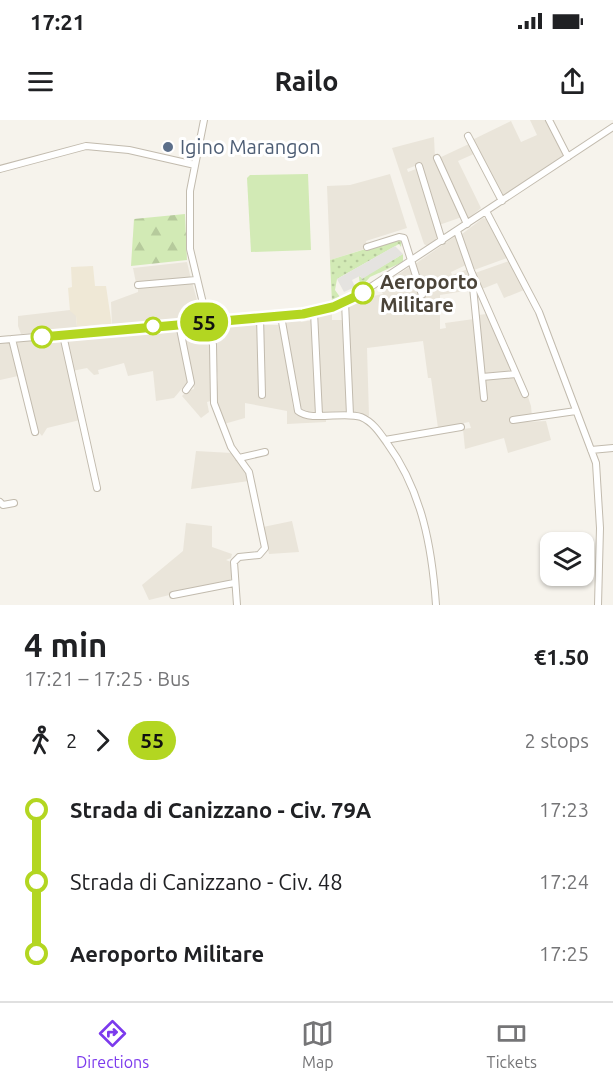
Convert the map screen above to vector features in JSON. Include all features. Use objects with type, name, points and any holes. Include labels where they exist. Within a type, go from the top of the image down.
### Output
[{"type":"street","points":[[204,120],[190,191],[189,233],[196,280],[209,322],[216,378],[214,403],[231,447],[250,476],[265,548],[259,555],[235,560],[232,568],[237,605]]},
{"type":"street","points":[[549,120],[568,157]]},
{"type":"street","points":[[0,340],[281,316],[314,312],[345,302],[442,241],[613,127],[609,120]]},
{"type":"street","points":[[468,136],[502,201]]},
{"type":"street","points":[[0,169],[86,146],[129,150],[195,165]]},
{"type":"street","points":[[437,158],[467,224]]},
{"type":"street","points":[[419,166],[442,241]]},
{"type":"street","points":[[486,211],[539,312],[598,473],[598,605]]},
{"type":"street","points":[[457,231],[471,271],[525,394]]},
{"type":"street","points":[[367,247],[402,237],[412,260],[422,295]]},
{"type":"street","points":[[471,271],[484,398]]},
{"type":"street","points":[[138,285],[196,280]]},
{"type":"street","points":[[345,302],[350,415]]},
{"type":"street","points":[[314,312],[318,415]]},
{"type":"street","points":[[281,316],[297,408],[302,414],[350,415],[369,421],[405,467],[427,533],[433,559],[436,605]]},
{"type":"street","points":[[260,317],[262,395]]},
{"type":"street","points":[[178,324],[191,383],[186,390]]},
{"type":"street","points":[[63,335],[96,488]]},
{"type":"street","points":[[12,339],[35,432]]},
{"type":"street","points":[[482,377],[516,374]]},
{"type":"street","points":[[513,420],[576,411]]},
{"type":"street","points":[[385,440],[461,427]]},
{"type":"street","points":[[591,450],[613,448]]},
{"type":"street","points":[[239,458],[265,452]]},
{"type":"street","points":[[0,502],[3,505],[14,503]]},
{"type":"street","points":[[173,595],[234,583]]},
{"type":"shaded area","points":[[530,120],[547,120],[564,155],[501,197],[472,140],[511,121],[521,142],[537,135]]},
{"type":"shaded area","points":[[434,137],[435,159],[462,217],[439,225],[420,164],[407,169],[408,172],[416,169],[439,237],[427,246],[424,244],[392,148]]},
{"type":"shaded area","points":[[471,143],[476,153],[458,161],[481,208],[468,219],[439,158]]},
{"type":"shaded area","points":[[390,174],[407,228],[366,241],[368,248],[330,260],[327,186],[350,185]]},
{"type":"shaded area","points":[[483,218],[486,219],[507,258],[474,270],[462,234]]},
{"type":"shaded area","points":[[457,237],[466,265],[451,272],[452,275],[468,269],[471,290],[440,295],[440,329],[446,328],[445,323],[474,319],[487,397],[485,379],[516,377],[524,397],[528,397],[531,406],[532,417],[524,418],[523,422],[546,421],[551,440],[508,453],[504,438],[465,449],[463,429],[471,428],[469,422],[438,428],[423,341],[367,348],[369,416],[353,412],[348,307],[363,298],[383,294],[379,287],[411,266],[421,298],[424,298],[415,264]]},
{"type":"shaded area","points":[[395,246],[403,254],[362,279],[360,276],[352,280],[355,287],[344,292],[337,279]]},
{"type":"shaded area","points":[[509,261],[524,290],[504,298],[497,283],[482,289],[475,273]]},
{"type":"shaded area","points":[[187,262],[191,279],[136,283],[133,268]]},
{"type":"shaded area","points":[[93,266],[95,286],[106,286],[112,326],[103,324],[77,327],[76,316],[70,311],[68,288],[72,287],[71,267]]},
{"type":"shaded area","points":[[192,282],[202,318],[112,326],[111,302],[138,292],[138,288]]},
{"type":"shaded area","points":[[70,310],[76,315],[77,327],[74,330],[21,334],[18,316]]},
{"type":"shaded area","points":[[332,312],[332,320],[345,320],[348,411],[320,412],[317,317]]},
{"type":"shaded area","points":[[488,314],[512,369],[511,372],[485,374],[477,315]]},
{"type":"shaded area","points":[[299,318],[301,322],[313,320],[316,412],[303,411],[298,400],[286,324],[287,320]]},
{"type":"shaded area","points":[[258,322],[262,325],[280,325],[293,407],[297,415],[326,417],[326,422],[287,424],[287,411],[245,403],[245,418],[224,424],[216,398],[218,378],[212,326]]},
{"type":"shaded area","points":[[206,326],[211,347],[211,401],[207,402],[209,412],[201,418],[182,396],[194,389],[182,329]]},
{"type":"shaded area","points":[[176,327],[189,380],[174,398],[156,401],[153,371],[128,376],[124,363],[98,370],[99,374],[94,375],[87,368],[72,371],[65,338]]},
{"type":"shaded area","points":[[60,338],[80,420],[47,428],[42,436],[36,429],[15,342]]},
{"type":"shaded area","points":[[0,343],[10,343],[18,376],[0,380]]},
{"type":"shaded area","points":[[196,451],[232,453],[246,472],[249,481],[191,489]]},
{"type":"shaded area","points":[[292,521],[299,552],[269,554],[263,527]]},
{"type":"shaded area","points":[[186,523],[212,526],[212,547],[232,554],[231,558],[226,560],[231,562],[231,580],[149,600],[142,585],[183,551]]},
{"type":"green space","points":[[308,174],[311,250],[251,252],[247,178],[250,175]]},
{"type":"green space","points":[[185,214],[187,260],[131,266],[134,219]]},
{"type":"green space","points":[[402,239],[401,247],[399,244],[337,279],[335,290],[340,297],[346,297],[360,288],[359,276],[362,278],[403,254],[403,262],[370,277],[356,293],[332,303],[330,260]]},
{"type":"bus line","name":"55","points":[[42,337],[303,314],[333,307],[363,293]]},
{"type":"place","name":"Igino Marangon","points":[[168,147]]},
{"type":"place","name":"Aeroporto Militare","points":[[363,293]]}]
